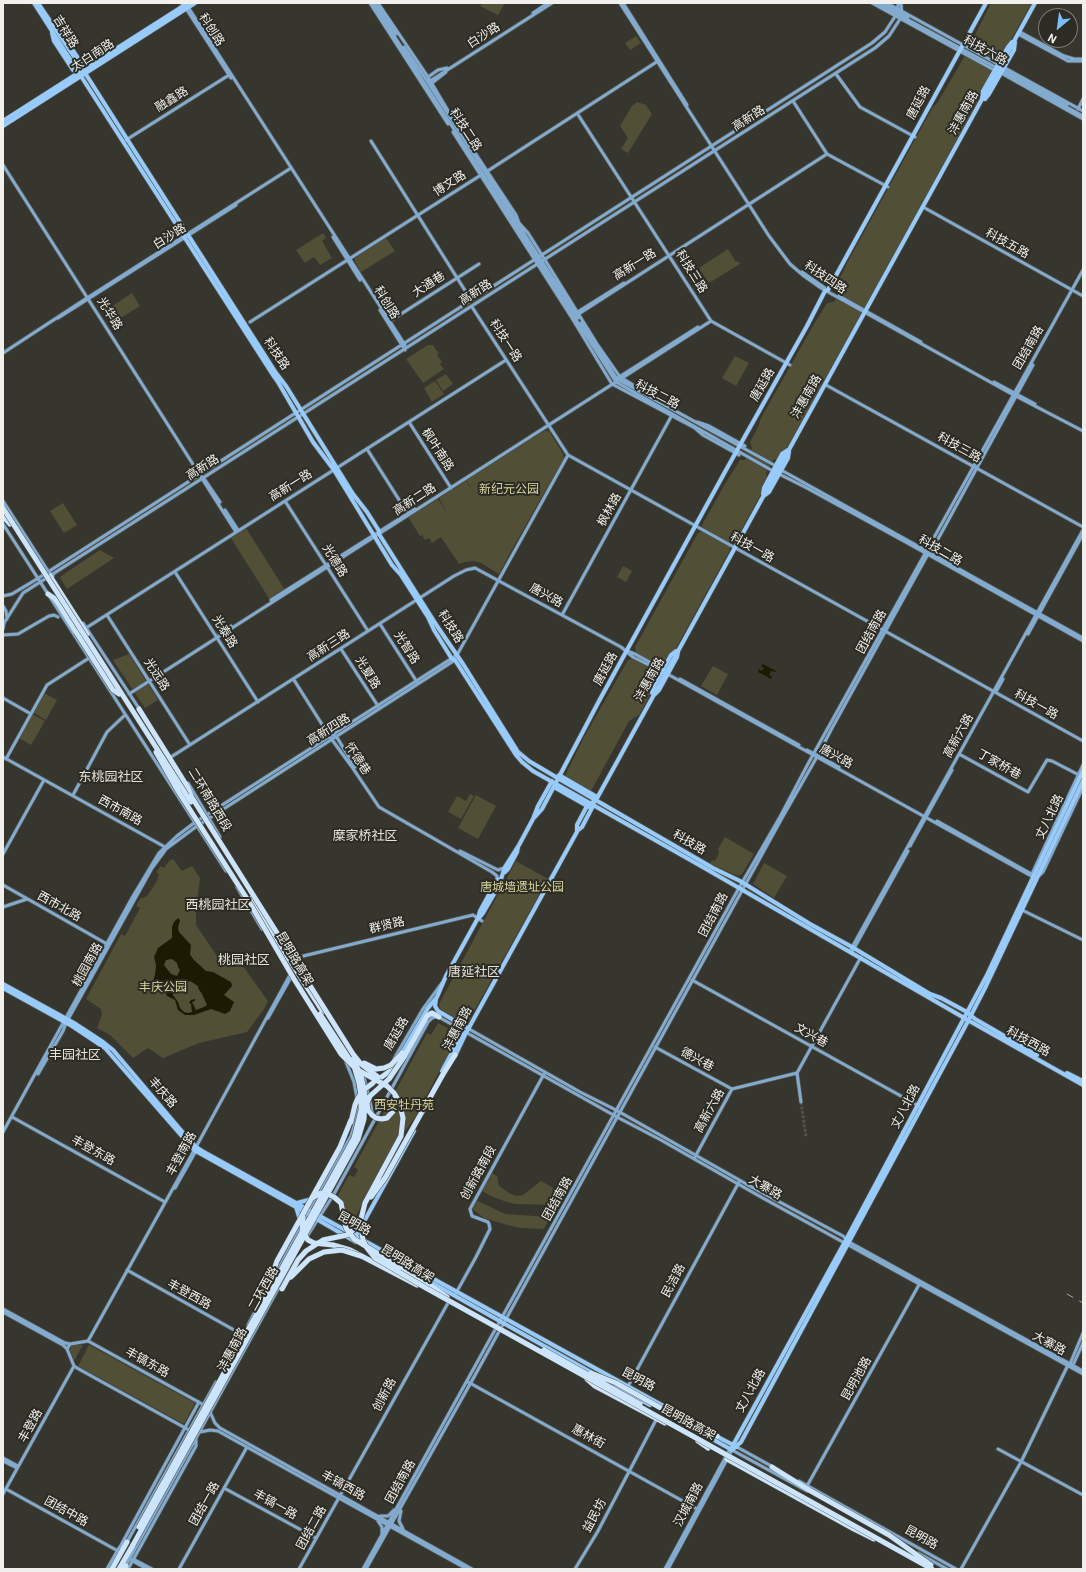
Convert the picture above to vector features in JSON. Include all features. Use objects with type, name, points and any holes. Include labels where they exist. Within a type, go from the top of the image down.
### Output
[{"type":"highway","name":"二环南路西段","points":[[3,508],[121,694]]},
{"type":"highway","name":"二环南路西段","points":[[3,516],[10,524],[243,882],[322,1013]]},
{"type":"highway","points":[[50,574],[87,631],[118,683],[121,694]]},
{"type":"highway","points":[[48,594],[58,603],[113,690],[121,694]]},
{"type":"highway","points":[[139,709],[187,786],[191,796]]},
{"type":"highway","points":[[158,751],[191,796]]},
{"type":"highway","name":"昆明路高架","points":[[158,751],[174,784],[251,906],[341,1054],[356,1069],[376,1079],[389,1088],[394,1093],[401,1106],[404,1118],[402,1131],[396,1148],[365,1203],[361,1219],[361,1232],[364,1243],[375,1258],[581,1375],[885,1543],[938,1569]]},
{"type":"highway","name":"昆明路高架","points":[[191,796],[355,1058],[364,1067],[392,1087],[399,1095],[405,1109],[406,1125],[402,1139],[364,1214],[363,1225],[367,1241],[376,1255],[447,1297],[932,1567]]},
{"type":"highway","points":[[322,1006],[336,1024],[354,1052],[367,1065],[376,1069],[386,1068],[405,1056]]},
{"type":"highway","name":"二环西路","points":[[113,1569],[130,1543],[269,1302],[358,1139],[364,1118],[365,1096],[359,1070],[346,1046],[322,1013]]},
{"type":"highway","name":"二环西路","points":[[119,1569],[130,1543],[354,1138],[360,1121],[361,1090],[354,1066],[322,1013]]},
{"type":"highway","points":[[389,1088],[396,1099],[395,1109],[387,1118],[376,1118],[368,1110],[368,1099],[392,1075],[405,1056],[427,1016],[432,1013],[440,1017]]},
{"type":"highway","points":[[371,1198],[386,1178],[455,1055]]},
{"type":"highway","points":[[405,1056],[390,1071],[368,1086],[360,1095],[355,1104],[346,1139],[303,1217],[301,1228],[304,1236],[311,1242],[344,1247],[414,1284],[426,1288]]},
{"type":"highway","points":[[261,1307],[269,1280],[277,1261],[340,1146],[351,1120]]},
{"type":"highway","points":[[282,1288],[298,1260],[312,1246],[323,1240],[347,1235],[352,1231],[399,1148]]},
{"type":"highway","points":[[308,1203],[321,1193],[329,1194],[334,1197],[341,1203],[346,1228],[354,1239],[447,1297]]},
{"type":"highway","points":[[269,1302],[302,1265],[320,1253],[342,1250],[360,1256]]},
{"type":"highway","points":[[575,1368],[616,1383],[695,1427],[717,1436]]},
{"type":"highway","points":[[581,1375],[595,1386],[708,1448]]},
{"type":"highway","points":[[727,1459],[861,1533],[885,1543]]},
{"type":"highway","points":[[772,1467],[889,1534],[932,1567]]},
{"type":"highway","points":[[113,1569],[118,1551]]},
{"type":"main road","name":"吉祥路","points":[[34,3],[81,72]]},
{"type":"main road","name":"吉祥路","points":[[38,3],[52,28]]},
{"type":"main road","name":"太白南路","points":[[3,121],[185,5],[195,3]]},
{"type":"main road","name":"唐延路","points":[[405,1056],[428,1008],[437,997],[446,976],[501,882],[499,879],[504,873],[505,867],[533,819],[538,806],[558,777],[788,364],[826,290],[886,187],[986,3]]},
{"type":"main road","name":"沣惠南路","points":[[596,798],[1036,3]]},
{"type":"main road","points":[[52,28],[64,37],[82,64],[81,72]]},
{"type":"main road","name":"太白南路","points":[[3,126],[81,72]]},
{"type":"main road","name":"科技路","points":[[81,72],[377,534],[418,599],[434,630],[455,658],[518,752],[529,761],[596,798],[707,865],[744,883],[852,950],[860,958],[968,1016]]},
{"type":"main road","name":"科技路","points":[[455,658],[519,759],[533,771],[590,805],[930,994],[941,998],[968,1016]]},
{"type":"main road","name":"丈八北路","points":[[968,1016],[1079,776],[1083,771]]},
{"type":"main road","name":"丈八北路","points":[[733,1448],[847,1241],[968,1016],[1022,910],[1034,876],[1083,781]]},
{"type":"main road","points":[[590,805],[596,798]]},
{"type":"main road","name":"沣惠南路","points":[[356,1236],[451,1065],[467,1031],[578,831],[590,805]]},
{"type":"main road","points":[[504,873],[508,869],[519,845]]},
{"type":"main road","name":"丰庆路","points":[[3,984],[66,1021]]},
{"type":"main road","name":"丰庆路","points":[[3,988],[98,1038],[113,1050],[196,1149],[308,1212]]},
{"type":"main road","points":[[399,1148],[461,1036],[467,1031],[438,1011],[435,1005],[437,997]]},
{"type":"main road","name":"科技西路","points":[[968,1016],[1083,1081]]},
{"type":"main road","name":"科技西路","points":[[968,1016],[973,1023],[1083,1085]]},
{"type":"main road","points":[[301,1226],[297,1205],[317,1197]]},
{"type":"main road","name":"昆明路","points":[[308,1212],[356,1236],[455,1294]]},
{"type":"main road","name":"昆明路","points":[[318,1217],[349,1238],[502,1320],[625,1391],[733,1448]]},
{"type":"main road","name":"昆明路","points":[[502,1320],[628,1386],[717,1436],[733,1448]]},
{"type":"street","name":"科技二路","points":[[374,3],[428,81],[483,173],[616,380],[673,415],[740,449],[1083,639]]},
{"type":"street","points":[[374,3],[454,121],[483,173]]},
{"type":"street","points":[[374,3],[483,173],[510,205],[519,223],[528,233],[538,257],[616,380],[695,421],[709,426],[740,449]]},
{"type":"street","name":"白沙路","points":[[448,69],[548,3]]},
{"type":"street","name":"白沙路","points":[[428,81],[552,3]]},
{"type":"street","name":"科技四路","points":[[621,3],[749,204],[787,258],[809,278],[826,290],[1015,395],[1083,430]]},
{"type":"street","points":[[872,3],[899,14]]},
{"type":"street","points":[[877,3],[962,47],[1083,115]]},
{"type":"street","points":[[882,3],[899,14],[962,47]]},
{"type":"street","points":[[887,3],[899,14]]},
{"type":"street","points":[[899,14],[900,3]]},
{"type":"street","name":"科创路","points":[[185,5],[403,344]]},
{"type":"street","name":"高新路","points":[[4,624],[21,595],[40,583],[50,574],[200,474],[833,69],[872,43],[885,32],[899,14]]},
{"type":"street","name":"高新路","points":[[3,596],[12,594],[37,579],[50,574],[301,416],[836,74],[882,42],[894,29],[899,14]]},
{"type":"street","points":[[1018,35],[1068,60],[1083,60]]},
{"type":"street","name":"科技六路","points":[[962,47],[1077,110],[1083,115]]},
{"type":"street","name":"博文路","points":[[250,322],[658,61]]},
{"type":"street","points":[[833,69],[860,107],[914,136]]},
{"type":"street","name":"融鑫路","points":[[125,141],[230,74]]},
{"type":"street","points":[[1077,110],[1083,99]]},
{"type":"street","points":[[793,101],[828,154],[886,187]]},
{"type":"street","name":"科技三路","points":[[577,113],[710,321],[788,364]]},
{"type":"street","points":[[371,141],[471,300]]},
{"type":"street","name":"高新一路","points":[[575,316],[828,154]]},
{"type":"street","name":"光华路","points":[[3,165],[237,531]]},
{"type":"street","name":"白沙路","points":[[3,353],[291,169]]},
{"type":"street","name":"科技五路","points":[[923,207],[1083,296]]},
{"type":"street","name":"科创路","points":[[348,259],[390,321],[406,349]]},
{"type":"street","name":"大通巷","points":[[390,321],[479,264]]},
{"type":"street","name":"团结南路","points":[[654,1046],[692,980],[814,754],[928,553],[1083,270]]},
{"type":"street","name":"团结南路","points":[[1073,290],[1083,274]]},
{"type":"street","name":"科技一路","points":[[472,307],[568,455],[1083,741]]},
{"type":"street","name":"高新二路","points":[[129,693],[710,321]]},
{"type":"street","name":"高新一路","points":[[87,631],[107,615],[506,360]]},
{"type":"street","name":"科技三路","points":[[826,384],[1083,528]]},
{"type":"street","name":"枫林路","points":[[562,615],[673,415]]},
{"type":"street","name":"枫叶南路","points":[[409,422],[450,487]]},
{"type":"street","points":[[367,449],[408,514]]},
{"type":"street","name":"科技二路","points":[[740,449],[777,470]]},
{"type":"street","name":"高新四路","points":[[208,817],[455,658],[568,455]]},
{"type":"street","name":"团结南路","points":[[928,553],[947,513],[975,467]]},
{"type":"street","points":[[3,501],[50,574]]},
{"type":"street","name":"光德路","points":[[285,501],[368,631]]},
{"type":"street","name":"二环南路西段","points":[[3,524],[237,888],[291,976],[346,1061],[352,1082]]},
{"type":"street","name":"高新六路","points":[[1038,614],[1083,528]]},
{"type":"street","name":"高新六路","points":[[852,950],[1083,534]]},
{"type":"street","name":"高新三路","points":[[171,756],[294,680],[454,576],[470,569],[480,570],[499,580]]},
{"type":"street","name":"光泰路","points":[[175,572],[258,702]]},
{"type":"street","name":"唐兴路","points":[[499,580],[627,651],[633,657],[665,672],[1034,876]]},
{"type":"street","points":[[3,606],[6,611],[7,619]]},
{"type":"street","points":[[3,635],[18,634],[49,616],[54,615],[58,617]]},
{"type":"street","name":"光远路","points":[[107,615],[190,745]]},
{"type":"street","points":[[3,629],[4,624]]},
{"type":"street","name":"光智路","points":[[380,624],[417,682]]},
{"type":"street","name":"二环南路西段","points":[[87,631],[171,756],[295,958],[308,975],[311,985],[358,1059],[365,1080],[374,1121]]},
{"type":"street","name":"团结南路","points":[[744,883],[818,756],[884,631]]},
{"type":"street","name":"光夏路","points":[[341,649],[378,706]]},
{"type":"street","points":[[5,758],[47,685],[89,658]]},
{"type":"street","name":"高新四路","points":[[333,737],[378,706],[455,658]]},
{"type":"street","points":[[294,680],[333,737]]},
{"type":"street","points":[[3,698],[31,714]]},
{"type":"street","points":[[73,795],[108,732],[125,715]]},
{"type":"street","name":"怀德巷","points":[[333,737],[380,806],[498,870],[505,867]]},
{"type":"street","name":"怀德巷","points":[[333,737],[379,807],[492,872],[499,879]]},
{"type":"street","name":"丁家桥巷","points":[[960,754],[1028,792],[1048,760],[1079,776]]},
{"type":"street","name":"西市南路","points":[[5,758],[165,847]]},
{"type":"street","points":[[1079,776],[1083,765]]},
{"type":"street","points":[[3,854],[44,780]]},
{"type":"street","points":[[1034,876],[1043,872],[1083,787]]},
{"type":"street","name":"桃园南路","points":[[66,1021],[148,870],[165,847],[177,836],[208,817]]},
{"type":"street","name":"桃园南路","points":[[3,1137],[152,868],[166,849],[196,824]]},
{"type":"street","name":"西市北路","points":[[3,885],[107,944]]},
{"type":"street","name":"团结南路","points":[[366,1569],[401,1503],[741,889]]},
{"type":"street","points":[[3,907],[27,899]]},
{"type":"street","points":[[1022,910],[1083,940]]},
{"type":"street","name":"群贤路","points":[[295,958],[473,915],[480,919]]},
{"type":"street","points":[[801,1102],[797,1073],[860,958]]},
{"type":"street","name":"丰登南路","points":[[127,1271],[291,976]]},
{"type":"street","name":"唐延路","points":[[352,1082],[382,1075],[389,1068],[423,1009],[446,976]]},
{"type":"street","name":"文兴巷","points":[[692,980],[919,1106]]},
{"type":"street","name":"大寨路","points":[[440,1017],[544,1074],[615,1116],[694,1157],[1083,1372]]},
{"type":"street","name":"德兴巷","points":[[654,1046],[732,1090]]},
{"type":"street","name":"沣惠南路","points":[[132,1559],[196,1446],[196,1438],[318,1217],[334,1194],[374,1121],[405,1056]]},
{"type":"street","name":"高新六路","points":[[694,1157],[732,1090],[797,1073]]},
{"type":"street","name":"大寨路","points":[[544,1074],[618,1111],[694,1157]]},
{"type":"street","name":"创新路南段","points":[[455,1294],[490,1229],[490,1224],[472,1216],[470,1209],[544,1074]]},
{"type":"street","name":"沣惠南路","points":[[107,1569],[118,1551],[130,1543],[187,1429],[204,1404],[243,1335],[354,1129],[357,1104],[356,1094],[352,1082]]},
{"type":"street","name":"桃园南路","points":[[3,1132],[13,1117]]},
{"type":"street","name":"丰登东路","points":[[13,1117],[165,1202]]},
{"type":"street","name":"丰登南路","points":[[88,1341],[196,1149]]},
{"type":"street","name":"民洁路","points":[[625,1391],[739,1182]]},
{"type":"street","name":"丰登西路","points":[[127,1271],[243,1335]]},
{"type":"street","name":"昆明池路","points":[[808,1488],[921,1282]]},
{"type":"street","name":"创新路","points":[[339,1497],[448,1303]]},
{"type":"street","points":[[3,1309],[65,1343],[70,1344],[88,1341]]},
{"type":"street","points":[[3,1312],[63,1345],[67,1349],[74,1366],[187,1429],[194,1432],[200,1432]]},
{"type":"street","points":[[1070,1365],[1083,1333]]},
{"type":"street","name":"丰镐东路","points":[[88,1341],[204,1404]]},
{"type":"street","points":[[961,1569],[1021,1462],[1070,1365],[1083,1343]]},
{"type":"street","points":[[67,1349],[70,1344]]},
{"type":"street","name":"丰登路","points":[[3,1494],[74,1366]]},
{"type":"street","name":"惠林街","points":[[468,1382],[698,1509]]},
{"type":"street","points":[[118,1551],[187,1429],[199,1402]]},
{"type":"street","points":[[204,1404],[210,1413]]},
{"type":"street","name":"丰镐西路","points":[[210,1413],[215,1423],[220,1428],[339,1497]]},
{"type":"street","name":"益民坊","points":[[575,1569],[598,1531],[656,1420]]},
{"type":"street","name":"丰镐西路","points":[[200,1432],[216,1430],[374,1516],[467,1569]]},
{"type":"street","name":"团结一路","points":[[179,1569],[247,1447]]},
{"type":"street","name":"汉城南路","points":[[668,1569],[698,1509],[733,1448]]},
{"type":"street","name":"汉城南路","points":[[665,1569],[733,1448]]},
{"type":"street","name":"昆明路","points":[[733,1448],[772,1467]]},
{"type":"street","name":"昆明路","points":[[733,1448],[947,1569]]},
{"type":"street","points":[[998,1449],[1083,1495]]},
{"type":"street","points":[[3,1459],[18,1467]]},
{"type":"street","name":"丰镐一路","points":[[224,1488],[316,1538]]},
{"type":"street","name":"昆明路","points":[[808,1488],[956,1569]]},
{"type":"street","name":"团结中路","points":[[6,1489],[118,1551]]},
{"type":"street","name":"团结二路","points":[[299,1569],[339,1497]]},
{"type":"street","points":[[374,1516],[388,1516],[401,1503]]},
{"type":"street","points":[[401,1503],[399,1521],[402,1528],[408,1533]]},
{"type":"street","points":[[374,1516],[382,1526],[383,1532],[381,1536]]},
{"type":"street","name":"团结南路","points":[[363,1569],[381,1536],[390,1525]]},
{"type":"street","name":"丰镐西路","points":[[390,1525],[408,1533],[472,1569]]},
{"type":"street","points":[[125,1568],[132,1559]]},
{"type":"street","points":[[132,1559],[147,1569]]},
{"type":"street","points":[[132,1559],[152,1569]]},
{"type":"green space","points":[[482,3],[505,3],[498,15],[480,6]]},
{"type":"green space","points":[[991,3],[1032,3],[982,90],[980,99],[788,446],[778,459],[773,460],[766,473],[767,478],[760,496],[735,541],[731,544],[729,552],[676,648],[664,663],[661,664],[648,699],[639,715],[629,721],[591,791],[566,777],[566,774],[584,737],[628,660],[632,659],[636,651],[635,647],[698,533],[703,529],[702,525],[725,484],[740,460],[745,460],[752,448],[750,442],[761,418],[814,324],[827,303],[834,302],[840,291],[837,284],[848,261],[933,107],[938,102],[963,59]]},
{"type":"green space","points":[[636,36],[641,43],[630,50],[625,43]]},
{"type":"green space","points":[[637,102],[646,105],[652,114],[628,153],[621,149],[628,138],[620,126],[632,106]]},
{"type":"green space","points":[[323,233],[326,238],[322,241],[332,258],[320,265],[314,257],[305,263],[296,250]]},
{"type":"green space","points":[[386,238],[395,251],[361,272],[355,262],[355,258]]},
{"type":"green space","points":[[728,249],[736,262],[738,261],[740,264],[709,283],[699,268]]},
{"type":"green space","points":[[132,293],[140,306],[116,321],[108,309]]},
{"type":"green space","points":[[428,345],[433,345],[439,354],[437,355],[442,362],[440,364],[444,369],[423,383],[406,359]]},
{"type":"green space","points":[[735,356],[749,363],[736,386],[722,378]]},
{"type":"green space","points":[[446,374],[453,384],[443,391],[436,380]]},
{"type":"green space","points":[[435,381],[444,394],[432,402],[424,388]]},
{"type":"green space","name":"新纪元公园","points":[[544,431],[549,431],[564,458],[499,574],[481,563],[474,561],[459,564],[441,537],[432,543],[429,538],[425,540],[422,535],[420,536],[408,517],[438,499],[447,513],[439,498],[466,481],[475,495],[466,480]]},
{"type":"green space","points":[[63,503],[77,525],[64,533],[50,511]]},
{"type":"green space","points":[[246,528],[285,590],[270,600],[231,538]]},
{"type":"green space","points":[[100,550],[114,558],[67,589],[60,578],[61,576]]},
{"type":"green space","points":[[623,566],[632,571],[626,582],[617,577]]},
{"type":"green space","points":[[129,654],[158,700],[145,708],[113,660]]},
{"type":"green space","points":[[713,666],[728,674],[717,695],[701,686]]},
{"type":"green space","points":[[44,693],[57,700],[46,720],[34,713]]},
{"type":"green space","points":[[32,714],[45,721],[31,745],[19,738]]},
{"type":"green space","points":[[470,794],[474,796],[461,819],[448,812],[457,796],[466,801]]},
{"type":"green space","points":[[476,795],[496,806],[478,839],[458,828]]},
{"type":"green space","points":[[725,837],[754,854],[742,874],[738,876],[710,864],[712,860],[715,861],[719,853],[718,849]]},
{"type":"green space","name":"丰庆公园","points":[[173,859],[182,871],[192,866],[200,878],[196,925],[223,965],[234,967],[243,966],[268,1001],[247,1032],[199,1043],[163,1058],[148,1048],[133,1058],[110,1035],[97,1028],[102,1014],[101,1009],[86,999],[121,934],[125,936],[140,908],[136,906],[140,899],[147,896],[157,881],[159,874],[156,872],[161,866],[164,868],[169,861]]},
{"type":"green space","name":"唐城墙遗址公园","points":[[516,861],[548,879],[469,1020],[463,1022],[440,1009],[439,1004]]},
{"type":"green space","points":[[764,863],[787,876],[774,898],[753,884]]},
{"type":"green space","name":"西安牡丹苑","points":[[438,1023],[455,1032],[457,1037],[455,1042],[414,1119],[396,1143],[353,1222],[340,1216],[343,1200],[337,1197],[349,1175],[354,1177],[358,1170],[354,1167],[427,1033],[431,1035]]},
{"type":"green space","points":[[492,1173],[497,1176],[499,1186],[517,1196],[523,1195],[541,1181],[564,1194],[558,1205],[515,1204],[504,1201],[482,1191]]},
{"type":"green space","points":[[476,1200],[505,1214],[550,1217],[544,1229],[520,1228],[484,1218],[471,1208]]},
{"type":"green space","points":[[72,1345],[83,1345],[74,1361],[70,1350]]},
{"type":"green space","points":[[89,1345],[195,1403],[184,1424],[78,1366]]},
{"type":"shaded area","points":[[763,664],[776,671],[771,671],[769,675],[772,677],[771,679],[758,672],[759,669],[762,671],[764,668],[761,666]]},
{"type":"shaded area","points":[[178,918],[180,920],[178,928],[179,932],[191,945],[190,954],[193,959],[206,971],[213,972],[231,982],[232,986],[224,995],[234,1002],[230,1011],[225,1014],[211,1009],[194,1015],[185,1015],[178,1010],[175,1000],[167,996],[165,990],[155,987],[156,983],[153,981],[156,965],[154,957],[158,948],[172,938],[172,927]],"holes":[[[172,959],[177,963],[180,970],[177,976],[171,974],[164,965],[166,960]],[[190,981],[198,986],[207,1005],[196,1010],[192,1002],[195,1001],[195,999],[191,1000],[189,1003],[191,1004],[192,1012],[188,1013],[184,1012],[180,1008],[172,991],[175,985]]]},
{"type":"tunnel","points":[[801,1102],[806,1137]]},
{"type":"railway","points":[[1067,1294],[1083,1303]]},
{"type":"district","name":"东桃园社区","points":[[111,778]]},
{"type":"district","name":"糜家桥社区","points":[[365,837]]},
{"type":"district","name":"西桃园社区","points":[[218,906]]},
{"type":"district","name":"桃园社区","points":[[244,961]]},
{"type":"district","name":"唐延社区","points":[[474,973]]},
{"type":"district","name":"丰园社区","points":[[75,1056]]}]
